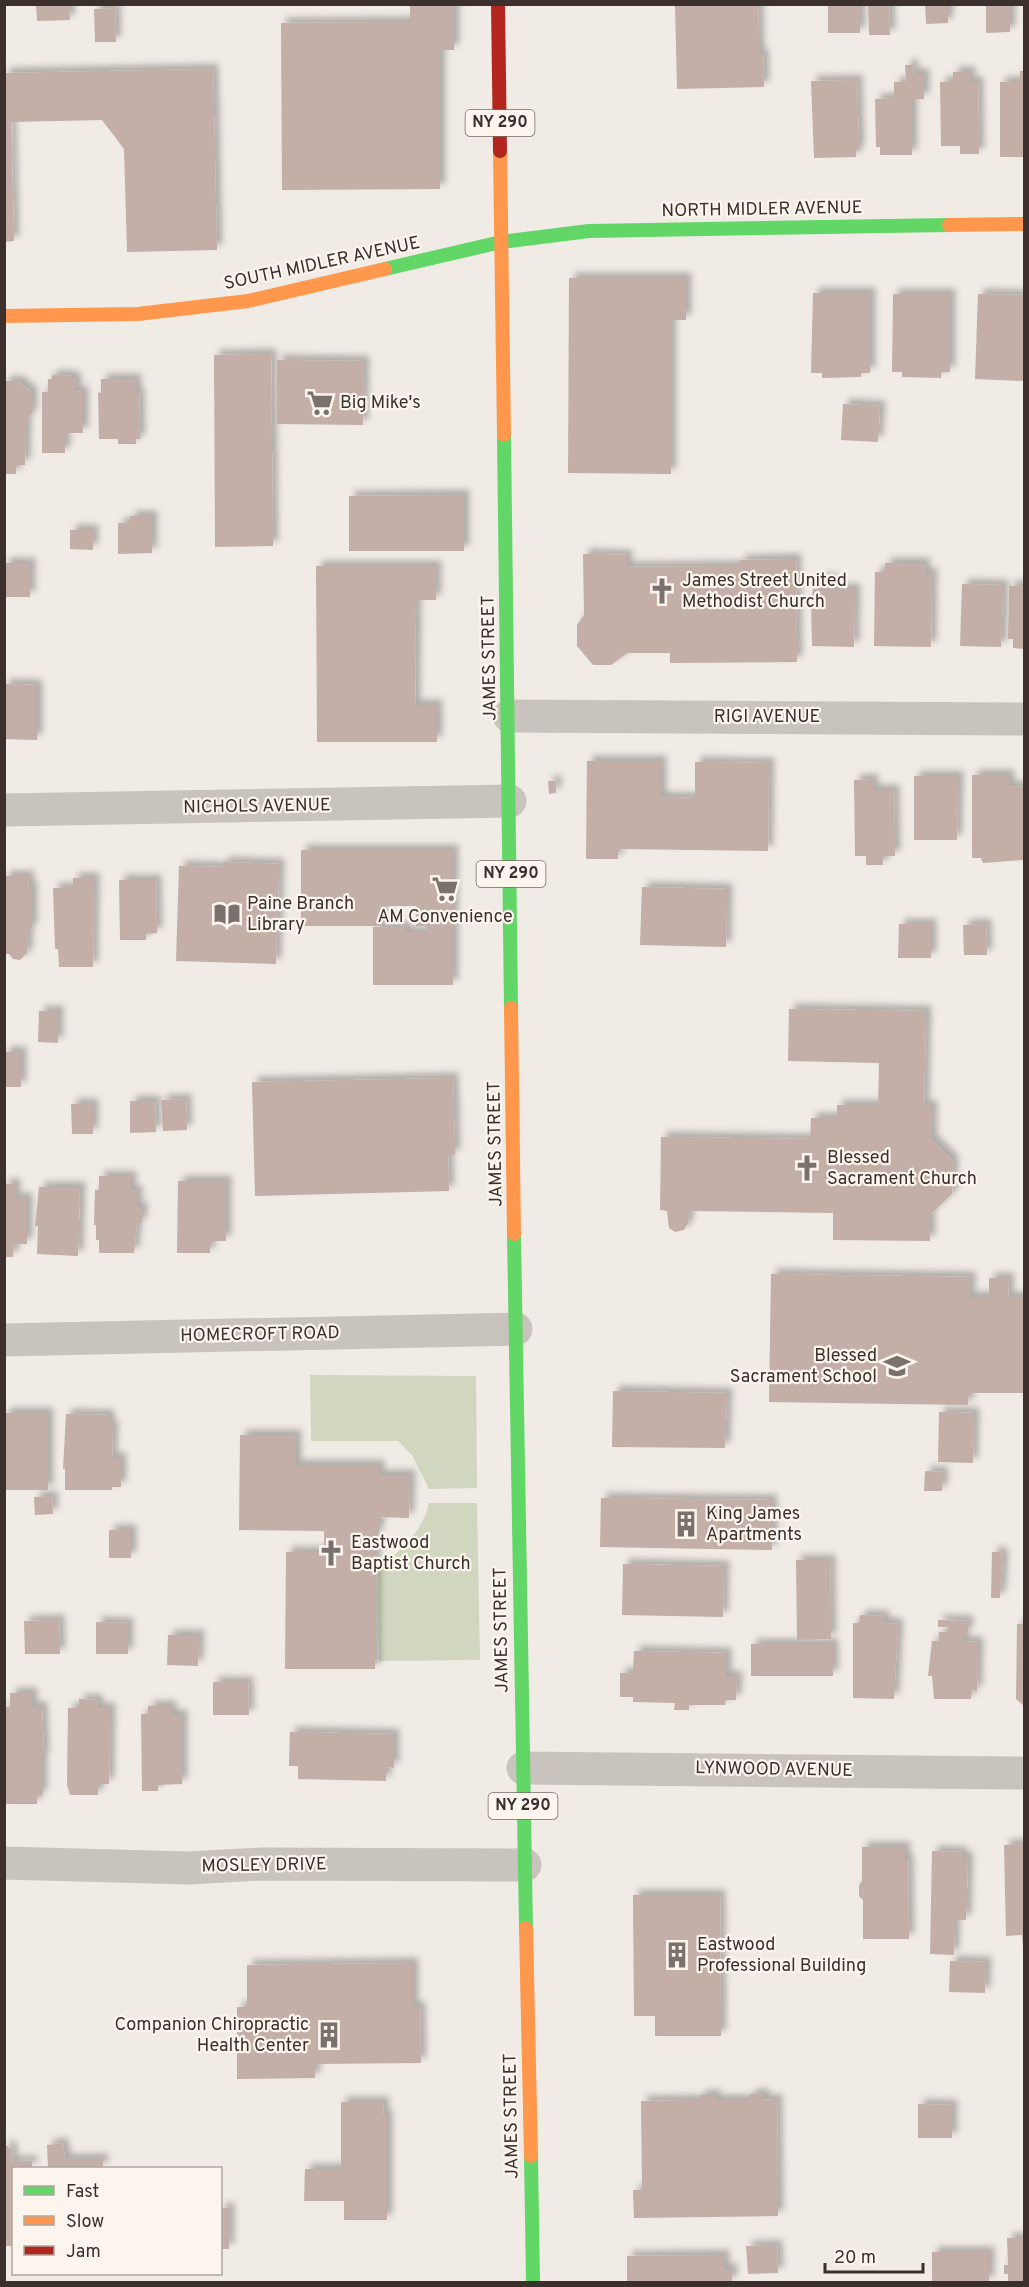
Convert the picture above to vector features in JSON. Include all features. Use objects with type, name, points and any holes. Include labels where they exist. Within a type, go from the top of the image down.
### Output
[{"type":"main road","name":"JAMES STREET","points":[[498,4],[516,1329],[533,2283]]},
{"type":"main road","name":"NORTH MIDLER AVENUE","points":[[501,242],[589,231],[1024,224]]},
{"type":"main road","name":"SOUTH MIDLER AVENUE","points":[[4,316],[138,314],[248,301],[501,242]]},
{"type":"street","name":"RIGI AVENUE","points":[[509,716],[1024,719]]},
{"type":"street","name":"NICHOLS AVENUE","points":[[4,810],[178,809],[510,801]]},
{"type":"street","name":"HOMECROFT ROAD","points":[[4,1340],[516,1329]]},
{"type":"street","name":"LYNWOOD AVENUE","points":[[523,1768],[1024,1773]]},
{"type":"street","name":"MOSLEY DRIVE","points":[[4,1863],[189,1868],[262,1864],[525,1865]]},
{"type":"green space","points":[[310,1375],[476,1376],[477,1488],[429,1489],[412,1455],[398,1441],[311,1441]]},
{"type":"green space","points":[[429,1503],[477,1503],[480,1660],[379,1661],[378,1567],[410,1540],[422,1523]]},
{"type":"building","points":[[36,4],[69,4],[70,20],[37,21]]},
{"type":"building","points":[[828,4],[860,4],[860,33],[828,33]]},
{"type":"building","points":[[868,4],[889,4],[890,35],[869,35]]},
{"type":"building","points":[[925,4],[948,4],[948,23],[926,24]]},
{"type":"building","points":[[986,4],[1010,4],[1010,32],[986,33]]},
{"type":"building","points":[[410,5],[454,5],[454,50],[440,50],[440,189],[282,190],[281,23],[410,22]]},
{"type":"building","points":[[675,5],[758,5],[759,54],[763,54],[764,87],[677,89]]},
{"type":"building","points":[[115,8],[116,42],[95,42],[94,9]]},
{"type":"building","points":[[905,65],[913,65],[913,74],[924,74],[924,99],[912,99],[912,155],[880,155],[880,147],[876,147],[875,99],[894,98],[894,82],[906,82]]},
{"type":"building","points":[[213,69],[217,250],[127,252],[124,149],[102,120],[11,122],[14,241],[4,242],[4,73]]},
{"type":"building","points":[[1020,71],[1024,71],[1024,157],[1000,157],[1000,82],[1020,82]]},
{"type":"building","points":[[953,72],[970,72],[970,82],[978,82],[979,154],[960,154],[960,146],[941,146],[940,82],[953,82]]},
{"type":"building","points":[[857,80],[859,150],[856,150],[856,157],[814,158],[811,81]]},
{"type":"building","points":[[569,278],[686,278],[686,320],[671,320],[671,474],[568,473]]},
{"type":"building","points":[[813,293],[870,293],[870,373],[861,373],[861,377],[822,378],[822,373],[811,373]]},
{"type":"building","points":[[893,294],[950,294],[950,372],[941,372],[941,378],[902,377],[902,372],[892,372]]},
{"type":"building","points":[[978,294],[1024,295],[1024,381],[975,379]]},
{"type":"building","points":[[271,354],[273,546],[215,547],[214,355]]},
{"type":"building","name":"Big Mike's","points":[[277,360],[364,361],[363,425],[277,424]]},
{"type":"building","points":[[52,375],[72,376],[76,379],[76,392],[83,391],[83,433],[65,433],[65,453],[42,453],[42,392],[48,392],[48,379],[52,379]]},
{"type":"building","points":[[101,379],[136,379],[136,393],[139,393],[140,439],[136,439],[136,444],[118,444],[118,439],[99,439],[98,392],[101,393]]},
{"type":"building","points":[[4,381],[18,381],[32,393],[32,413],[26,421],[25,465],[16,465],[16,474],[4,474]]},
{"type":"building","points":[[843,404],[880,406],[878,442],[841,440]]},
{"type":"building","points":[[464,495],[464,551],[349,551],[349,496]]},
{"type":"building","points":[[130,516],[152,516],[152,553],[118,554],[118,523],[130,523]]},
{"type":"building","points":[[70,530],[93,530],[93,550],[70,549]]},
{"type":"building","name":"James Street United Methodist Church","points":[[583,554],[627,555],[627,567],[740,566],[740,560],[796,559],[797,662],[670,663],[670,653],[627,653],[611,665],[593,665],[577,646],[577,625],[584,615]]},
{"type":"building","points":[[4,563],[30,563],[30,597],[4,597]]},
{"type":"building","points":[[885,563],[925,563],[924,573],[932,573],[931,647],[874,646],[875,572],[885,572]]},
{"type":"building","points":[[316,566],[436,566],[436,600],[416,600],[415,705],[437,705],[437,742],[317,742]]},
{"type":"building","points":[[818,579],[832,579],[831,589],[855,589],[854,647],[812,646],[811,602],[813,589],[818,589]]},
{"type":"building","points":[[962,584],[1003,585],[1001,647],[960,646]]},
{"type":"building","points":[[1009,586],[1024,586],[1024,649],[1013,648],[1013,639],[1008,639]]},
{"type":"building","points":[[4,684],[37,685],[37,740],[4,739]]},
{"type":"building","points":[[587,761],[661,761],[661,797],[695,798],[695,762],[769,763],[768,851],[618,849],[618,859],[586,859]]},
{"type":"building","points":[[972,775],[1009,775],[1009,786],[1024,787],[1024,860],[983,863],[981,858],[972,858]]},
{"type":"building","points":[[914,776],[958,776],[957,840],[914,840]]},
{"type":"building","points":[[873,779],[873,790],[894,790],[895,856],[883,856],[883,865],[866,865],[866,856],[855,856],[854,780]]},
{"type":"building","points":[[548,781],[556,781],[556,793],[549,794]]},
{"type":"building","points":[[301,850],[453,850],[453,985],[373,985],[373,927],[406,927],[406,932],[427,932],[427,926],[416,926],[416,906],[383,906],[383,926],[301,926]]},
{"type":"building","name":"Paine Branch Library","points":[[223,862],[279,864],[276,964],[176,961],[179,866],[223,867]]},
{"type":"building","points":[[4,876],[29,876],[28,886],[32,886],[32,929],[28,930],[27,953],[20,960],[4,954]]},
{"type":"building","points":[[73,878],[94,878],[93,967],[59,967],[58,949],[55,949],[53,888],[73,888]]},
{"type":"building","points":[[119,880],[156,880],[157,933],[146,934],[146,940],[120,940]]},
{"type":"building","points":[[642,887],[727,889],[726,947],[640,945]]},
{"type":"building","points":[[899,924],[931,924],[931,958],[898,958]]},
{"type":"building","points":[[986,924],[987,955],[964,955],[963,925]]},
{"type":"building","name":"Blessed Sacrament Church","points":[[789,1009],[926,1011],[924,1106],[932,1106],[932,1140],[953,1161],[952,1194],[930,1215],[930,1241],[833,1240],[833,1213],[689,1211],[688,1223],[684,1230],[675,1232],[669,1228],[667,1211],[660,1210],[661,1137],[810,1139],[811,1118],[837,1118],[837,1105],[878,1105],[879,1063],[788,1061]]},
{"type":"building","points":[[39,1011],[58,1011],[58,1043],[38,1042]]},
{"type":"building","points":[[4,1052],[21,1052],[21,1087],[4,1087]]},
{"type":"building","points":[[453,1078],[455,1155],[448,1155],[449,1191],[255,1196],[252,1082]]},
{"type":"building","points":[[186,1099],[187,1130],[163,1131],[161,1100]]},
{"type":"building","points":[[130,1101],[155,1101],[156,1132],[130,1133]]},
{"type":"building","points":[[71,1104],[93,1104],[93,1134],[72,1134]]},
{"type":"building","points":[[99,1176],[131,1176],[131,1191],[137,1190],[137,1207],[142,1207],[142,1223],[137,1223],[134,1253],[99,1253],[99,1240],[96,1240],[96,1225],[94,1225],[95,1190],[99,1190]]},
{"type":"building","points":[[178,1181],[226,1181],[226,1241],[210,1241],[210,1253],[177,1253]]},
{"type":"building","points":[[4,1184],[15,1184],[15,1198],[27,1198],[27,1244],[14,1244],[13,1257],[4,1257]]},
{"type":"building","points":[[39,1187],[80,1187],[78,1256],[37,1254],[38,1226],[35,1226]]},
{"type":"building","name":"Blessed Sacrament School","points":[[771,1274],[970,1277],[970,1297],[989,1297],[989,1278],[1009,1278],[1008,1297],[1024,1297],[1024,1393],[969,1393],[968,1405],[769,1402]]},
{"type":"building","points":[[613,1391],[727,1393],[725,1448],[612,1447]]},
{"type":"building","points":[[939,1412],[974,1413],[973,1463],[938,1462]]},
{"type":"building","points":[[4,1413],[48,1413],[48,1490],[4,1490]]},
{"type":"building","points":[[66,1414],[109,1415],[109,1425],[113,1425],[112,1458],[121,1458],[121,1487],[112,1487],[112,1490],[65,1490],[65,1469],[63,1469]]},
{"type":"building","name":"Eastwood Baptist Church","points":[[240,1435],[296,1435],[296,1465],[379,1465],[379,1475],[410,1475],[409,1518],[379,1517],[379,1532],[375,1532],[375,1669],[285,1669],[286,1552],[324,1552],[324,1531],[239,1530]]},
{"type":"building","points":[[925,1471],[943,1472],[942,1491],[924,1491]]},
{"type":"building","points":[[52,1496],[53,1514],[35,1515],[34,1497]]},
{"type":"building","name":"King James Apartments","points":[[601,1498],[772,1500],[772,1550],[600,1547]]},
{"type":"building","points":[[109,1530],[131,1530],[131,1558],[109,1558]]},
{"type":"building","points":[[992,1552],[1001,1552],[1003,1560],[1000,1598],[991,1598]]},
{"type":"building","points":[[796,1560],[830,1560],[831,1639],[797,1640]]},
{"type":"building","points":[[623,1564],[724,1566],[723,1617],[622,1615]]},
{"type":"building","points":[[860,1615],[884,1616],[884,1623],[898,1624],[894,1699],[853,1698],[853,1623],[859,1623]]},
{"type":"building","points":[[59,1620],[60,1654],[25,1654],[24,1621]]},
{"type":"building","points":[[938,1620],[968,1621],[968,1633],[963,1633],[963,1641],[978,1642],[977,1691],[972,1690],[971,1699],[934,1699],[932,1676],[928,1676],[932,1641],[939,1641],[939,1632],[948,1632],[948,1627],[938,1627]]},
{"type":"building","points":[[96,1622],[128,1623],[128,1654],[96,1654]]},
{"type":"building","points":[[1017,1624],[1024,1624],[1024,1706],[1016,1699]]},
{"type":"building","points":[[168,1635],[199,1635],[198,1666],[167,1665]]},
{"type":"building","points":[[751,1644],[833,1644],[833,1676],[751,1676]]},
{"type":"building","points":[[634,1651],[726,1653],[726,1676],[737,1676],[736,1700],[726,1700],[725,1705],[689,1705],[689,1710],[674,1710],[675,1703],[633,1702],[633,1697],[620,1697],[620,1673],[633,1673]]},
{"type":"building","points":[[213,1682],[248,1682],[249,1715],[213,1715]]},
{"type":"building","points":[[10,1693],[32,1693],[32,1707],[42,1707],[44,1757],[42,1757],[42,1795],[37,1795],[37,1804],[4,1804],[4,1707],[10,1707]]},
{"type":"building","points":[[79,1699],[97,1700],[98,1708],[110,1708],[109,1784],[98,1784],[98,1795],[70,1795],[67,1785],[68,1708],[79,1708]]},
{"type":"building","points":[[148,1706],[171,1706],[171,1715],[182,1715],[182,1784],[158,1785],[158,1791],[142,1791],[141,1714],[148,1714]]},
{"type":"building","points":[[290,1732],[394,1734],[394,1768],[386,1767],[386,1781],[298,1779],[298,1766],[289,1766]]},
{"type":"building","points":[[1024,1844],[1023,1947],[1022,1935],[1006,1936],[1004,1845]]},
{"type":"building","points":[[862,1847],[905,1847],[905,1859],[908,1859],[909,1939],[863,1939],[863,1900],[859,1896],[859,1885],[862,1881]]},
{"type":"building","points":[[932,1851],[962,1852],[961,1857],[968,1857],[966,1920],[955,1920],[954,1955],[930,1954]]},
{"type":"building","name":"Eastwood Professional Building","points":[[633,1895],[720,1895],[721,2036],[655,2036],[655,2016],[634,2016]]},
{"type":"building","points":[[950,1961],[986,1962],[985,1993],[949,1992]]},
{"type":"building","name":"Companion Chiropractic Health Center","points":[[413,1963],[413,2007],[420,2007],[421,2063],[315,2064],[315,2078],[237,2079],[237,2007],[247,2007],[247,1965]]},
{"type":"building","points":[[750,2094],[764,2094],[764,2100],[777,2099],[778,2216],[634,2218],[633,2190],[642,2190],[641,2101],[700,2100],[700,2095],[715,2095],[715,2100],[750,2100]]},
{"type":"building","points":[[341,2102],[384,2102],[383,2115],[387,2115],[387,2220],[344,2220],[344,2201],[304,2201],[305,2169],[341,2169]]},
{"type":"building","points":[[918,2104],[952,2105],[952,2138],[918,2138]]},
{"type":"building","points":[[63,2143],[65,2159],[103,2159],[103,2167],[48,2167],[47,2145]]},
{"type":"building","points":[[4,2144],[12,2149],[12,2161],[32,2161],[32,2167],[12,2167],[12,2246],[4,2246]]},
{"type":"building","points":[[222,2208],[229,2208],[229,2249],[222,2249]]},
{"type":"building","points":[[1007,2238],[1024,2238],[1024,2282],[1008,2282],[1008,2274],[1004,2274],[1004,2265],[1008,2265]]},
{"type":"building","points":[[777,2245],[778,2273],[748,2274],[746,2246]]},
{"type":"building","points":[[932,2252],[989,2252],[989,2282],[932,2282]]},
{"type":"building","points":[[724,2255],[724,2269],[732,2269],[732,2282],[627,2282],[627,2256]]},
{"type":"traffic: fast","points":[[385,269],[501,242],[589,231],[949,225]]},
{"type":"traffic: fast","points":[[504,435],[511,1008]]},
{"type":"traffic: fast","points":[[514,1234],[526,1928]]},
{"type":"traffic: fast","points":[[531,2156],[533,2282]]},
{"type":"traffic: slow","points":[[500,151],[504,435]]},
{"type":"traffic: slow","points":[[949,225],[1024,224]]},
{"type":"traffic: slow","points":[[4,316],[138,314],[248,301],[385,269]]},
{"type":"traffic: slow","points":[[511,1008],[514,1234]]},
{"type":"traffic: slow","points":[[526,1928],[531,2156]]},
{"type":"traffic: jam","points":[[498,4],[500,151]]},
{"type":"place","name":"Big Mike's","points":[[320,403]]},
{"type":"place","name":"James Street United Methodist Church","points":[[662,591]]},
{"type":"place","name":"AM Convenience","points":[[445,889]]},
{"type":"place","name":"Paine Branch Library","points":[[227,914]]},
{"type":"place","name":"Blessed Sacrament Church","points":[[807,1168]]},
{"type":"place","name":"Blessed Sacrament School","points":[[897,1366]]},
{"type":"place","name":"King James Apartments","points":[[686,1524]]},
{"type":"place","name":"Eastwood Baptist Church","points":[[331,1553]]},
{"type":"place","name":"Eastwood Professional Building","points":[[677,1955]]},
{"type":"place","name":"Companion Chiropractic Health Center","points":[[329,2035]]}]
